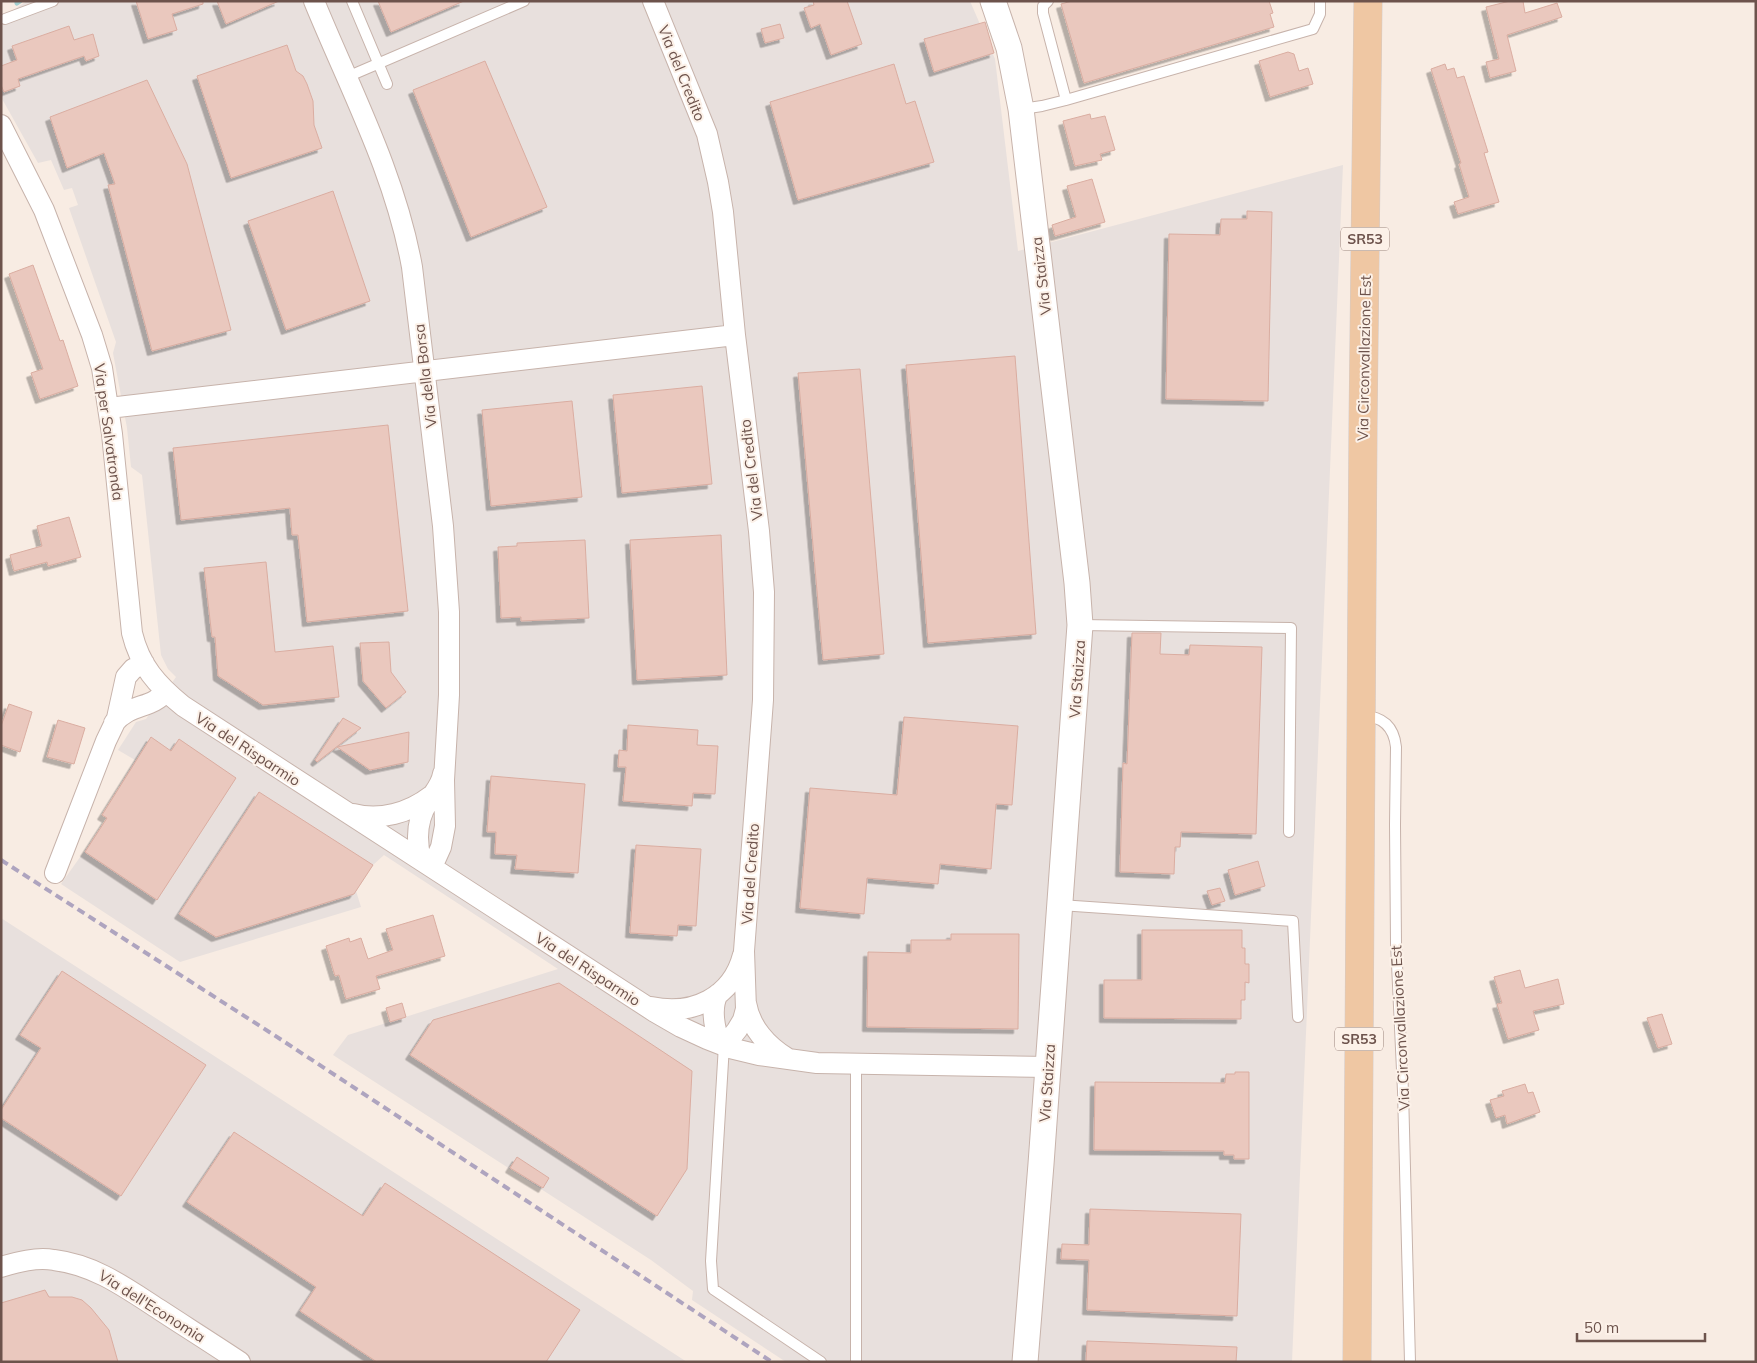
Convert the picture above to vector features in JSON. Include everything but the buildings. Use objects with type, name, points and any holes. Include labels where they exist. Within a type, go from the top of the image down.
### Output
[{"type":"main road","name":"Via Circonvallazione Est","points":[[1357,1362],[1368,1]]},
{"type":"street","name":"Via della Borsa","points":[[314,1],[384,164],[404,225],[412,267],[448,587],[449,695],[444,769],[445,826],[441,847],[427,864],[418,842],[418,829],[425,808],[440,785],[444,769]]},
{"type":"street","name":"Via del Credito","points":[[653,1],[692,93],[708,142],[723,212],[735,335],[761,553],[765,622],[763,700],[744,951],[746,1002],[744,1016],[739,1028],[722,1045]]},
{"type":"street","name":"Via Staizza","points":[[993,1],[1004,27],[1021,109],[1077,583],[1080,625],[1025,1362]]},
{"type":"street","points":[[1353,1],[1368,51]]},
{"type":"street","name":"Via per Salvatronda","points":[[2,127],[36,191],[51,226],[97,352],[105,383],[134,639],[144,663],[154,680],[165,692],[183,706]]},
{"type":"street","points":[[109,408],[735,335]]},
{"type":"street","points":[[55,872],[121,706],[126,677],[134,668],[144,663]]},
{"type":"street","points":[[113,725],[123,714],[154,701],[165,692]]},
{"type":"street","name":"Via del Risparmio","points":[[183,706],[646,1006],[681,1027],[722,1045],[758,1055],[793,1061],[856,1065],[1048,1067]]},
{"type":"street","points":[[344,811],[361,816],[387,816],[405,811],[433,795]]},
{"type":"street","name":"Via del Credito","points":[[646,1006],[669,1009],[688,1008],[710,1000],[718,994],[738,971],[744,951]]},
{"type":"street","points":[[718,994],[715,999],[714,1008],[716,1029],[722,1045]]},
{"type":"street","name":"Via del Credito","points":[[746,1002],[749,1014],[760,1035],[776,1050],[793,1061]]},
{"type":"street","name":"Via dell'Economia","points":[[1,1267],[45,1259],[86,1267],[120,1284],[240,1362]]},
{"type":"lane","points":[[2,7],[53,1]]},
{"type":"lane","points":[[352,1],[387,84]]},
{"type":"lane","points":[[347,76],[524,1]]},
{"type":"lane","points":[[1048,1],[1043,6],[1043,13],[1066,100]]},
{"type":"lane","points":[[1021,109],[1066,100],[1313,29],[1320,14],[1320,1]]},
{"type":"lane","points":[[1080,625],[1292,628],[1289,832]]},
{"type":"lane","name":"Via Circonvallazione Est","points":[[1361,716],[1375,717],[1390,726],[1396,747],[1394,825],[1396,942],[1403,1091],[1410,1362]]},
{"type":"lane","points":[[1060,905],[1293,921],[1298,1017]]},
{"type":"lane","points":[[722,1045],[712,1262],[713,1289],[821,1362]]},
{"type":"lane","points":[[856,1065],[856,1362]]},
{"type":"shaded area","points":[[27,1],[970,1],[995,59],[1018,251],[1343,165],[1292,1362],[786,1362],[692,1300],[693,1291],[651,1260],[333,1055],[348,1035],[558,969],[384,855],[373,865],[356,891],[361,907],[180,962],[61,884],[107,819],[102,815],[135,760],[118,750],[136,722],[146,719],[176,677],[168,669],[161,655],[142,475],[131,467],[127,428],[113,353],[116,342],[69,208],[78,205],[72,188],[64,190],[51,160],[38,163],[1,97],[1,18]]},
{"type":"shaded area","points":[[1,918],[687,1362],[1,1362]]},
{"type":"railway","points":[[1,860],[274,1035],[772,1362]]}]
